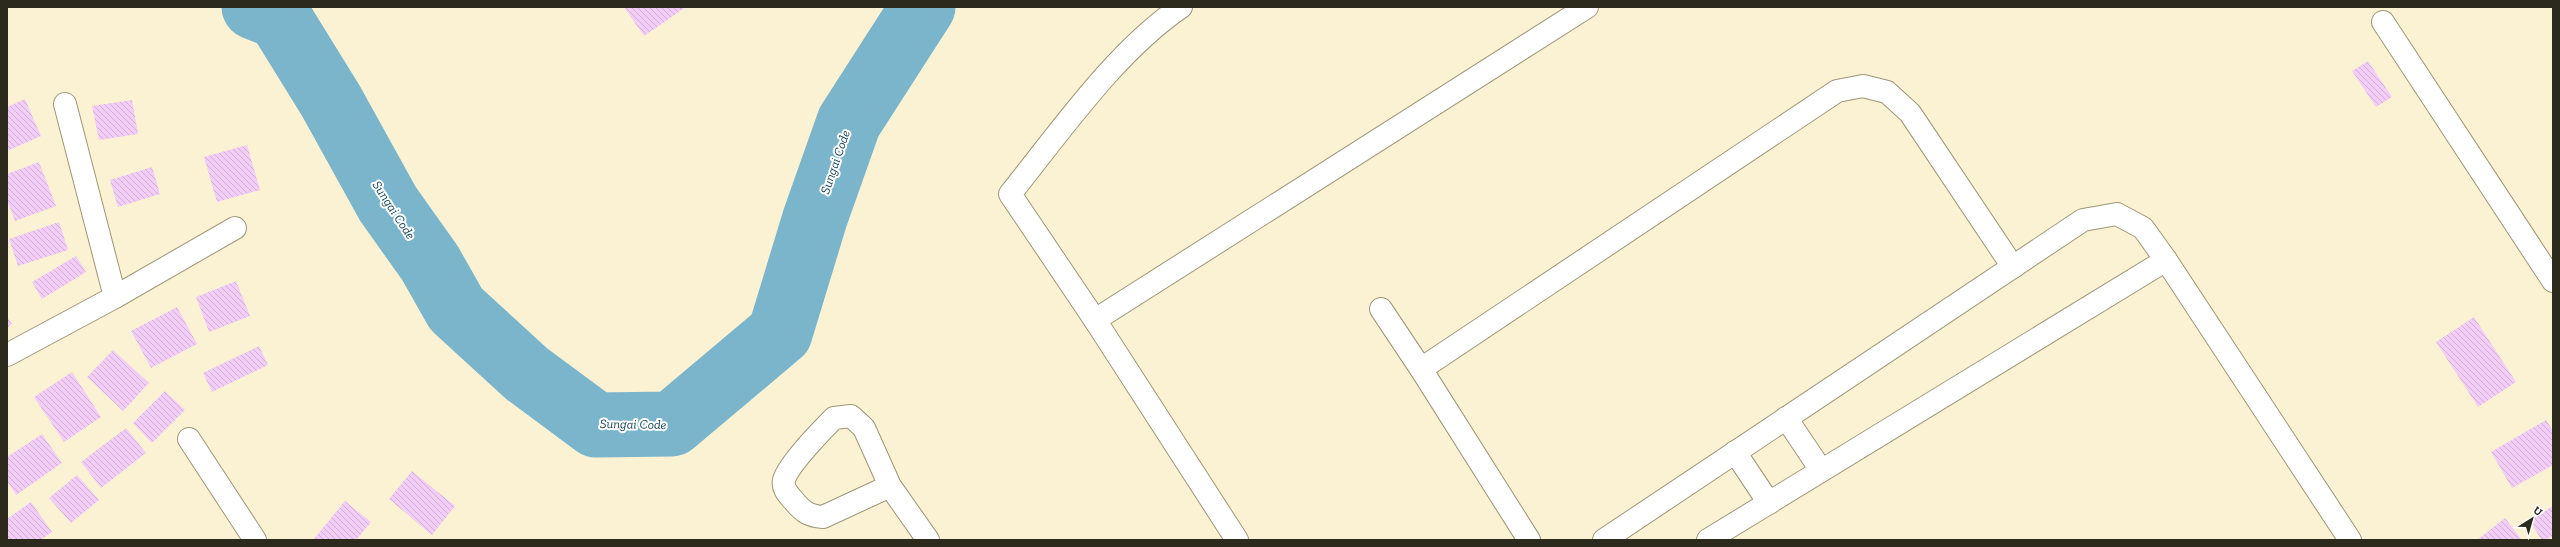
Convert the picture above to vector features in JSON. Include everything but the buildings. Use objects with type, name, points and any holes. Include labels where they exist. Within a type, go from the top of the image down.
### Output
[{"type":"street","points":[[1181,7],[1148,33],[1114,67],[1010,194],[1096,320],[1237,540]]},
{"type":"street","points":[[1096,320],[1587,7]]},
{"type":"street","points":[[2383,22],[2553,280]]},
{"type":"street","points":[[1421,369],[1837,91],[1863,86],[1887,92],[1910,113],[2013,267]]},
{"type":"street","points":[[65,104],[115,297]]},
{"type":"street","points":[[1604,540],[2083,220],[2118,214],[2143,228],[2166,260],[2350,540]]},
{"type":"street","points":[[7,355],[115,297],[235,228]]},
{"type":"street","points":[[1708,540],[2166,260]]},
{"type":"street","points":[[1381,309],[1421,369],[1529,540]]},
{"type":"street","points":[[890,486],[822,516],[812,516],[804,512],[785,490],[784,481],[788,471],[834,418],[851,416],[864,428],[890,486],[928,540]]},
{"type":"street","points":[[1786,418],[1822,470]]},
{"type":"street","points":[[189,440],[255,540]]},
{"type":"street","points":[[1735,452],[1769,503]]},
{"type":"waterway","name":"Sungai Code","points":[[254,7],[279,17],[331,101],[388,204],[430,263],[456,309],[527,374],[596,425],[672,424],[780,333],[815,218],[849,122],[923,7]]}]
